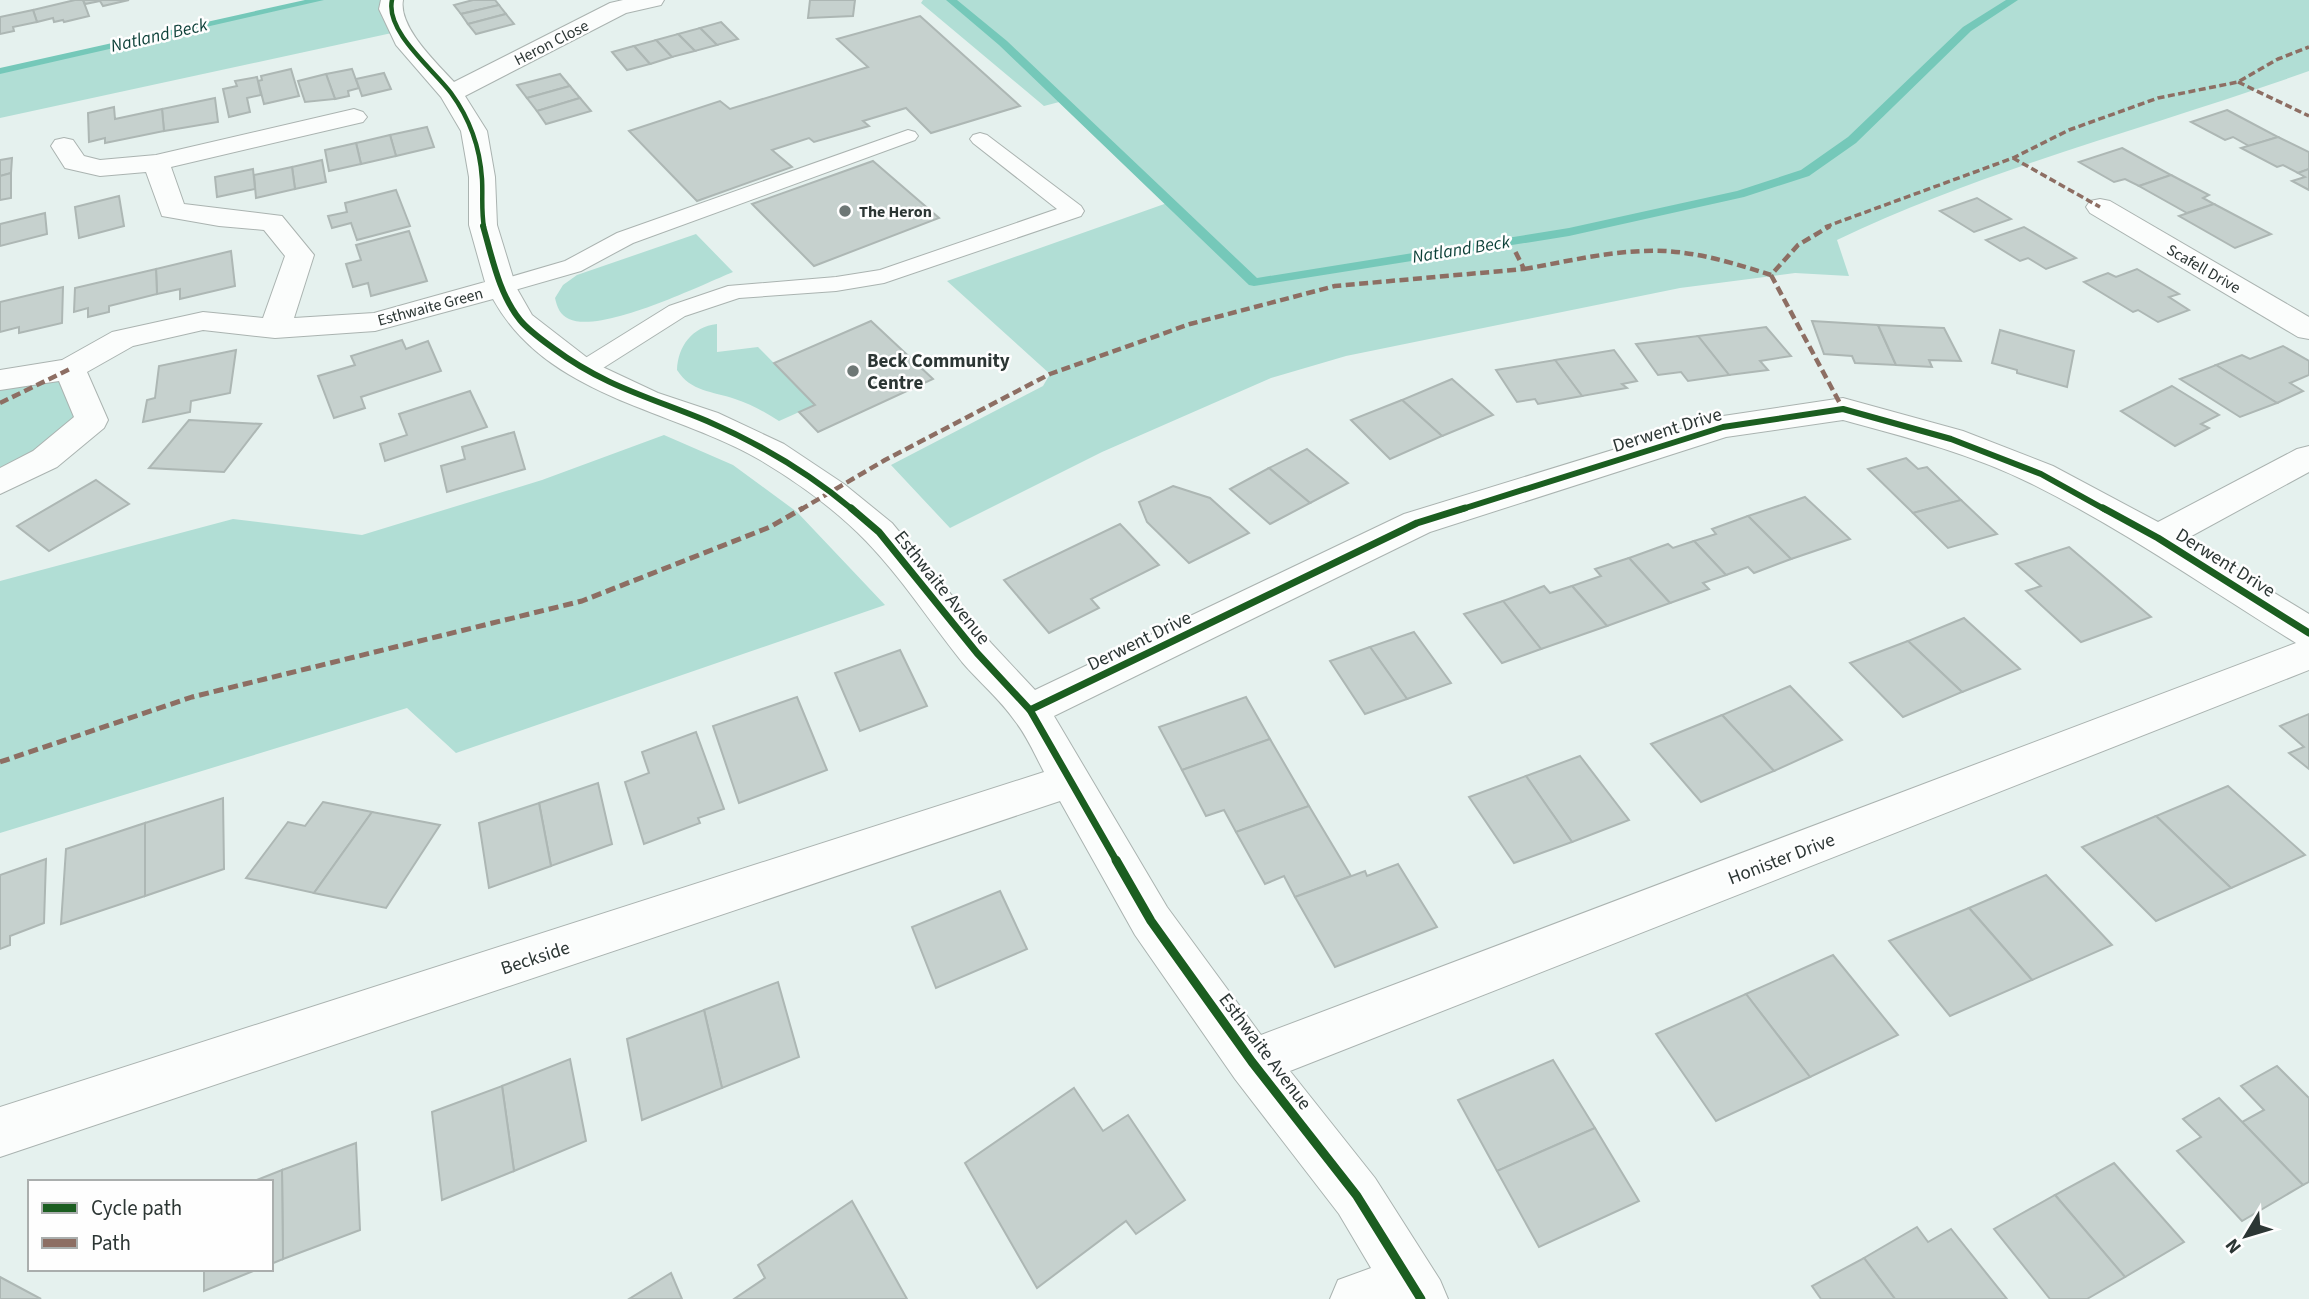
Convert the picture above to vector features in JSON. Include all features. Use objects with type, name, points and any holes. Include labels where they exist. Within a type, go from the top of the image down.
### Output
[{"type":"street","name":"Esthwaite Avenue","points":[[393,0],[390,9],[408,45],[451,93],[474,131],[482,177],[483,225],[502,288],[520,320],[583,370],[647,400],[706,421],[772,452],[832,492],[879,532],[977,653],[1030,710],[1151,920],[1252,1062],[1357,1196],[1416,1291]]},
{"type":"street","name":"Heron Close","points":[[451,93],[618,8],[653,0]]},
{"type":"street","points":[[64,146],[74,162],[100,168],[156,163],[354,117]]},
{"type":"street","points":[[156,163],[173,210],[219,218],[272,222],[300,255],[275,329]]},
{"type":"street","name":"Scafell Drive","points":[[2099,207],[2309,330]]},
{"type":"street","name":"Esthwaite Green","points":[[0,380],[70,369],[123,339],[203,321],[275,329],[375,322],[502,288]]},
{"type":"street","points":[[0,482],[46,459],[92,420],[70,369]]},
{"type":"street","name":"Derwent Drive","points":[[1030,710],[1417,523],[1737,425],[1843,409],[1951,439],[2041,474],[2158,538],[2309,633]]},
{"type":"street","points":[[2158,538],[2309,457]]},
{"type":"street","name":"Honister Drive","points":[[1252,1062],[2309,654]]},
{"type":"street","name":"Beckside","points":[[0,1132],[1069,781]]},
{"type":"street","points":[[1357,1299],[1416,1291]]},
{"type":"lane","points":[[502,288],[573,266],[625,238],[908,136]]},
{"type":"lane","points":[[583,370],[677,311],[736,291],[836,284],[884,276],[1073,211],[980,139]]},
{"type":"green space","points":[[319,0],[392,0],[401,31],[0,118],[0,71]]},
{"type":"green space","points":[[923,0],[2309,0],[2309,71],[2071,149],[1894,214],[1837,240],[1849,276],[1795,273],[1680,288],[1346,356],[1271,378],[1102,452],[950,528],[891,465],[1043,386],[1050,374],[947,281],[1170,202],[1063,101],[1044,106],[921,3]]},
{"type":"green space","points":[[696,234],[733,272],[675,297],[603,320],[584,322],[569,319],[559,310],[555,298],[563,285],[577,275]]},
{"type":"green space","points":[[717,324],[717,352],[758,347],[815,405],[779,421],[747,403],[689,383],[677,370],[680,353],[688,339],[700,329]]},
{"type":"green space","points":[[70,369],[92,420],[0,482],[0,380]]},
{"type":"green space","points":[[664,435],[733,465],[797,512],[885,605],[456,753],[407,708],[0,833],[0,581],[233,519],[362,535],[542,480]]},
{"type":"building","points":[[83,0],[89,16],[64,22],[54,22],[53,18],[37,22],[33,10]]},
{"type":"building","points":[[83,0],[129,0],[103,6],[100,1],[85,4]]},
{"type":"building","points":[[473,0],[495,0],[499,5],[461,14],[454,5]]},
{"type":"building","points":[[810,0],[855,0],[853,16],[808,18]]},
{"type":"building","points":[[499,5],[506,14],[468,24],[461,14]]},
{"type":"building","points":[[33,10],[37,22],[13,27],[14,31],[0,34],[0,17]]},
{"type":"building","points":[[506,14],[514,24],[476,34],[468,24]]},
{"type":"building","points":[[920,16],[1020,106],[931,133],[906,108],[863,121],[869,126],[814,142],[809,138],[772,150],[792,167],[697,201],[629,131],[720,101],[730,109],[868,67],[837,39]]},
{"type":"building","points":[[721,22],[738,39],[717,45],[700,28]]},
{"type":"building","points":[[700,28],[717,45],[695,51],[678,34]]},
{"type":"building","points":[[678,34],[695,51],[672,57],[656,40]]},
{"type":"building","points":[[656,40],[672,57],[650,64],[634,46]]},
{"type":"building","points":[[634,46],[650,64],[627,70],[612,52]]},
{"type":"building","points":[[291,69],[299,96],[264,104],[258,81],[262,80],[261,76]]},
{"type":"building","points":[[352,69],[359,88],[348,91],[349,96],[335,99],[326,74]]},
{"type":"building","points":[[384,73],[391,89],[362,96],[356,79]]},
{"type":"building","points":[[326,74],[335,99],[305,102],[298,81]]},
{"type":"building","points":[[560,74],[570,86],[527,98],[517,85]]},
{"type":"building","points":[[257,77],[261,95],[247,98],[250,112],[229,117],[223,89],[237,86],[235,81]]},
{"type":"building","points":[[570,86],[580,98],[537,111],[527,98]]},
{"type":"building","points":[[215,98],[218,122],[164,131],[162,109]]},
{"type":"building","points":[[580,98],[591,111],[546,124],[537,111]]},
{"type":"building","points":[[114,107],[115,119],[162,109],[164,131],[105,143],[105,138],[89,142],[88,113]]},
{"type":"building","points":[[2227,110],[2278,137],[2249,146],[2233,137],[2225,140],[2191,122]]},
{"type":"building","points":[[427,127],[434,147],[396,156],[390,135]]},
{"type":"building","points":[[390,135],[396,156],[361,164],[356,143]]},
{"type":"building","points":[[2278,137],[2309,152],[2309,169],[2298,173],[2283,165],[2277,167],[2241,148]]},
{"type":"building","points":[[356,143],[361,164],[329,171],[325,150]]},
{"type":"building","points":[[2122,148],[2171,175],[2139,186],[2125,179],[2114,182],[2079,162]]},
{"type":"building","points":[[12,158],[11,173],[0,176],[0,160]]},
{"type":"building","points":[[322,160],[326,182],[295,189],[292,167]]},
{"type":"building","name":"The Heron","points":[[873,161],[939,218],[814,266],[752,204]]},
{"type":"building","points":[[292,167],[295,189],[256,198],[254,175]]},
{"type":"building","points":[[253,169],[255,189],[217,197],[215,177]]},
{"type":"building","points":[[2309,169],[2309,190],[2292,181],[2305,177],[2298,173]]},
{"type":"building","points":[[11,173],[11,198],[0,200],[0,176]]},
{"type":"building","points":[[2171,175],[2209,195],[2203,198],[2214,204],[2187,213],[2139,186]]},
{"type":"building","points":[[396,190],[410,226],[357,240],[351,223],[332,228],[328,216],[347,212],[345,203]]},
{"type":"building","points":[[119,196],[124,226],[79,238],[75,207]]},
{"type":"building","points":[[1977,198],[2011,219],[1974,232],[1940,211]]},
{"type":"building","points":[[2214,204],[2271,234],[2235,248],[2179,216]]},
{"type":"building","points":[[45,213],[47,234],[0,246],[0,224]]},
{"type":"building","points":[[2024,227],[2076,258],[2046,269],[2028,258],[2020,261],[1986,240]]},
{"type":"building","points":[[409,231],[427,281],[371,296],[368,283],[353,287],[346,264],[361,260],[356,245]]},
{"type":"building","points":[[231,251],[235,286],[180,299],[180,289],[157,294],[156,269]]},
{"type":"building","points":[[156,269],[157,294],[109,306],[109,312],[88,317],[88,308],[74,312],[75,288]]},
{"type":"building","points":[[2137,269],[2179,294],[2169,297],[2189,310],[2158,322],[2138,310],[2133,312],[2084,282],[2108,273],[2116,277]]},
{"type":"building","points":[[63,287],[62,323],[19,333],[19,327],[0,332],[0,302]]},
{"type":"building","name":"Beck Community Centre","points":[[871,321],[933,379],[818,432],[799,412],[815,405],[774,363]]},
{"type":"building","points":[[1812,321],[1878,325],[1896,365],[1855,363],[1852,356],[1824,354]]},
{"type":"building","points":[[1878,325],[1944,328],[1961,361],[1929,360],[1932,367],[1896,365]]},
{"type":"building","points":[[1766,327],[1791,356],[1760,361],[1768,370],[1729,375],[1698,336]]},
{"type":"building","points":[[2000,330],[2074,351],[2067,387],[1992,363]]},
{"type":"building","points":[[1698,336],[1729,375],[1688,381],[1681,372],[1658,375],[1636,344]]},
{"type":"building","points":[[402,340],[406,349],[428,341],[441,371],[361,397],[365,408],[334,418],[318,376],[355,365],[351,356]]},
{"type":"building","points":[[2283,346],[2309,361],[2309,375],[2290,383],[2303,391],[2277,403],[2216,365],[2242,355],[2250,359]]},
{"type":"building","points":[[236,350],[230,393],[191,401],[190,412],[143,422],[147,400],[155,398],[159,366]]},
{"type":"building","points":[[1614,350],[1637,381],[1622,384],[1627,388],[1582,396],[1555,360]]},
{"type":"building","points":[[1555,360],[1582,396],[1538,404],[1535,399],[1517,402],[1496,370]]},
{"type":"building","points":[[2216,365],[2277,403],[2240,417],[2180,379]]},
{"type":"building","points":[[1452,379],[1493,415],[1442,436],[1402,400]]},
{"type":"building","points":[[2172,386],[2219,415],[2201,424],[2209,428],[2175,446],[2121,411]]},
{"type":"building","points":[[470,391],[487,427],[385,461],[380,444],[407,435],[399,414]]},
{"type":"building","points":[[1402,400],[1442,436],[1390,459],[1351,420]]},
{"type":"building","points":[[189,420],[261,424],[224,472],[149,468]]},
{"type":"building","points":[[514,432],[525,469],[447,492],[441,466],[465,459],[462,447]]},
{"type":"building","points":[[1307,449],[1348,483],[1310,503],[1269,468]]},
{"type":"building","points":[[1906,458],[1918,469],[1927,467],[1961,500],[1913,513],[1868,469]]},
{"type":"building","points":[[1269,468],[1310,503],[1270,524],[1230,489]]},
{"type":"building","points":[[96,480],[129,504],[49,551],[17,526]]},
{"type":"building","points":[[1173,486],[1210,498],[1249,533],[1189,563],[1147,522],[1139,502]]},
{"type":"building","points":[[1805,497],[1850,539],[1791,559],[1748,516]]},
{"type":"building","points":[[1961,500],[1997,534],[1948,548],[1913,513]]},
{"type":"building","points":[[1748,516],[1791,559],[1754,573],[1748,567],[1726,575],[1694,541],[1716,534],[1712,529]]},
{"type":"building","points":[[1120,524],[1159,565],[1091,599],[1099,608],[1049,633],[1004,580]]},
{"type":"building","points":[[1694,541],[1726,575],[1703,583],[1709,589],[1670,603],[1629,558],[1668,544],[1673,548]]},
{"type":"building","points":[[2069,547],[2151,617],[2081,642],[2026,591],[2041,586],[2016,564]]},
{"type":"building","points":[[1629,558],[1670,603],[1607,626],[1572,586],[1601,576],[1595,569]]},
{"type":"building","points":[[1544,586],[1550,593],[1572,586],[1607,626],[1541,649],[1503,601]]},
{"type":"building","points":[[1503,601],[1541,649],[1502,663],[1464,614]]},
{"type":"building","points":[[1964,618],[2020,669],[1962,692],[1908,641]]},
{"type":"building","points":[[1414,632],[1451,683],[1407,699],[1370,647]]},
{"type":"building","points":[[1908,641],[1962,692],[1903,717],[1850,663]]},
{"type":"building","points":[[1370,647],[1407,699],[1365,714],[1330,661]]},
{"type":"building","points":[[900,650],[927,706],[860,731],[835,673]]},
{"type":"building","points":[[1790,686],[1842,740],[1774,771],[1722,715]]},
{"type":"building","points":[[797,697],[827,770],[739,803],[713,726]]},
{"type":"building","points":[[1246,697],[1270,739],[1182,770],[1159,727]]},
{"type":"building","points":[[2309,714],[2309,769],[2289,753],[2304,747],[2280,726]]},
{"type":"building","points":[[1722,715],[1774,771],[1701,802],[1651,744]]},
{"type":"building","points":[[696,732],[724,809],[698,818],[700,823],[644,844],[625,782],[649,773],[642,752]]},
{"type":"building","points":[[1270,739],[1309,806],[1236,832],[1224,810],[1206,816],[1182,770]]},
{"type":"building","points":[[1580,756],[1629,820],[1572,842],[1526,776]]},
{"type":"building","points":[[1526,776],[1572,842],[1514,863],[1469,797]]},
{"type":"building","points":[[598,783],[612,844],[551,866],[539,803]]},
{"type":"building","points":[[2228,786],[2305,855],[2231,888],[2156,816]]},
{"type":"building","points":[[223,798],[224,869],[145,896],[145,823]]},
{"type":"building","points":[[323,802],[372,812],[314,893],[246,878],[288,822],[305,826]]},
{"type":"building","points":[[539,803],[551,866],[489,888],[479,823]]},
{"type":"building","points":[[1309,806],[1351,876],[1295,897],[1284,876],[1265,884],[1236,832]]},
{"type":"building","points":[[372,812],[440,825],[386,908],[314,893]]},
{"type":"building","points":[[2156,816],[2231,888],[2156,921],[2082,847]]},
{"type":"building","points":[[145,823],[145,896],[61,924],[66,849]]},
{"type":"building","points":[[46,859],[44,923],[10,936],[10,945],[0,949],[0,875]]},
{"type":"building","points":[[1398,864],[1437,927],[1335,967],[1295,897],[1365,871],[1367,876]]},
{"type":"building","points":[[2046,875],[2112,945],[2032,980],[1969,908]]},
{"type":"building","points":[[1000,891],[1027,949],[936,988],[912,927]]},
{"type":"building","points":[[1969,908],[2032,980],[1950,1016],[1889,941]]},
{"type":"building","points":[[1833,955],[1898,1035],[1810,1077],[1746,994]]},
{"type":"building","points":[[778,982],[799,1057],[722,1088],[704,1010]]},
{"type":"building","points":[[1746,994],[1810,1077],[1716,1121],[1656,1034]]},
{"type":"building","points":[[704,1010],[722,1088],[642,1120],[627,1039]]},
{"type":"building","points":[[570,1059],[586,1141],[514,1171],[502,1086]]},
{"type":"building","points":[[1553,1060],[1595,1128],[1497,1171],[1458,1100]]},
{"type":"building","points":[[2277,1066],[2309,1098],[2309,1182],[2303,1185],[2242,1122],[2264,1110],[2241,1086]]},
{"type":"building","points":[[502,1086],[514,1171],[442,1200],[432,1112]]},
{"type":"building","points":[[1074,1088],[1103,1131],[1128,1115],[1185,1200],[1136,1234],[1126,1221],[1037,1288],[965,1163]]},
{"type":"building","points":[[2219,1098],[2303,1185],[2242,1221],[2177,1151],[2201,1137],[2183,1119]]},
{"type":"building","points":[[1595,1128],[1639,1201],[1539,1247],[1497,1171]]},
{"type":"building","points":[[356,1143],[360,1230],[283,1259],[282,1170]]},
{"type":"building","points":[[2114,1163],[2184,1242],[2125,1277],[2055,1195]]},
{"type":"building","points":[[282,1170],[283,1259],[273,1263],[273,1180],[257,1180]]},
{"type":"building","points":[[2055,1195],[2125,1277],[2087,1299],[2050,1299],[1994,1229]]},
{"type":"building","points":[[852,1201],[907,1299],[734,1299],[765,1278],[758,1265]]},
{"type":"building","points":[[1917,1227],[1928,1242],[1951,1229],[2007,1299],[1895,1299],[1864,1258]]},
{"type":"building","points":[[1864,1258],[1895,1299],[1821,1299],[1812,1286]]},
{"type":"building","points":[[204,1271],[253,1271],[204,1291]]},
{"type":"building","points":[[671,1273],[682,1299],[629,1299]]},
{"type":"building","points":[[0,1277],[41,1299],[0,1299]]},
{"type":"waterway","name":"Natland Beck","points":[[0,71],[319,0]]},
{"type":"waterway","name":"Natland Beck","points":[[951,0],[1003,43],[1254,282],[1569,232],[1740,194],[1805,173],[1852,140],[1967,29],[2013,0]]},
{"type":"marked path","points":[[1524,269],[1605,255],[1668,251],[1703,256],[1771,275],[1798,245],[1821,229],[2013,158],[2069,130],[2158,98],[2238,82],[2278,59],[2309,47]]},
{"type":"marked path","points":[[2238,82],[2309,116]]},
{"type":"marked path","points":[[2013,158],[2100,207]]},
{"type":"marked path","points":[[0,762],[192,697],[582,601],[770,527],[885,460],[1050,374],[1190,324],[1335,286],[1524,269],[1515,251]]},
{"type":"marked path","points":[[1771,275],[1843,409]]},
{"type":"marked path","points":[[0,403],[70,369]]},
{"type":"cycle path","points":[[392,0],[390,9],[408,45],[451,93],[474,131],[482,177],[483,225],[501,287],[520,320],[583,370],[647,400],[706,421],[772,452],[832,492],[879,532],[977,653],[1030,710],[1151,921],[1252,1062],[1357,1196],[1421,1299]]},
{"type":"cycle path","points":[[1030,710],[1417,523],[1723,427],[1843,409],[1951,439],[2041,474],[2158,538],[2309,633]]},
{"type":"place","name":"The Heron","points":[[845,211]]},
{"type":"place","name":"Beck Community Centre","points":[[853,371]]}]
